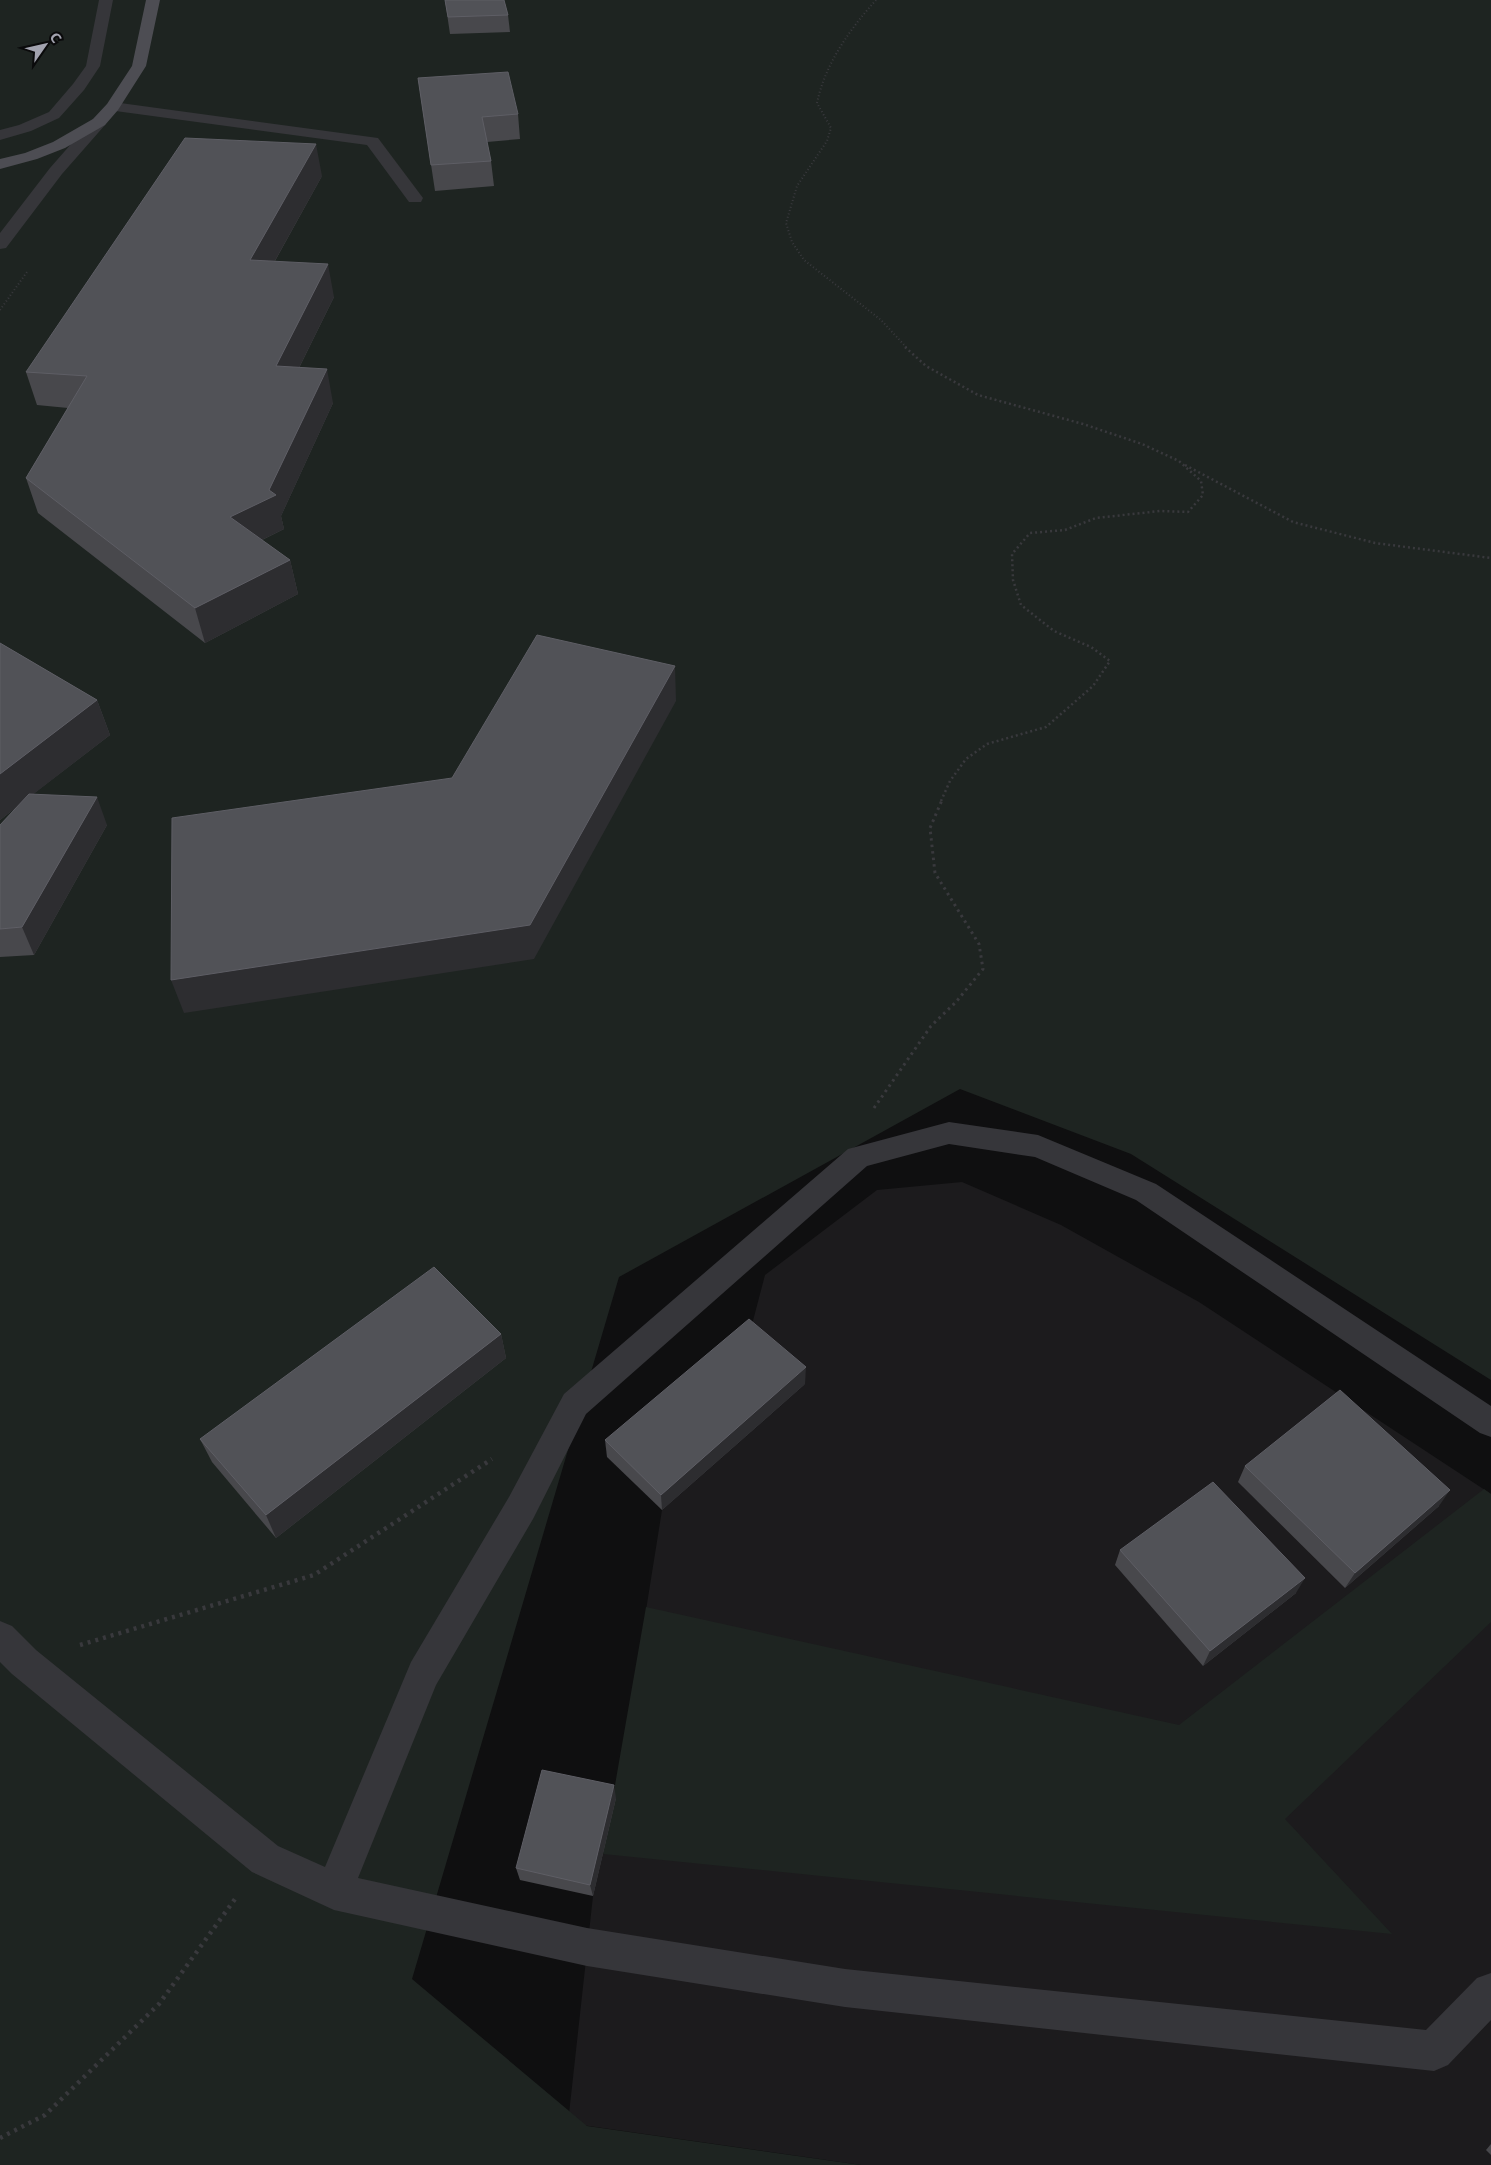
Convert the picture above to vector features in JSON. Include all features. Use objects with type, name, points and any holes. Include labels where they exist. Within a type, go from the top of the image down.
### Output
[{"type":"main road","points":[[0,164],[31,156],[59,145],[99,122],[113,107],[139,66],[153,0]]},
{"type":"street","points":[[0,135],[25,128],[54,115],[79,87],[93,66],[106,1]]},
{"type":"street","points":[[113,107],[372,141],[415,198]]},
{"type":"street","points":[[0,244],[56,171],[99,122]]},
{"type":"street","points":[[334,1891],[423,1674],[521,1508],[575,1404],[858,1156],[950,1132],[1038,1146],[1146,1192],[1491,1423]]},
{"type":"street","points":[[12,1650],[265,1860],[334,1891],[587,1947],[845,1988],[1434,2051],[1491,1992]]},
{"type":"path","points":[[876,0],[852,27],[821,83],[816,104],[831,128],[826,141],[797,186],[786,223],[792,242],[804,260],[881,320],[893,335],[926,366],[978,395],[1083,424],[1142,444],[1179,461],[1293,522],[1375,543],[1491,558]]},
{"type":"path","points":[[858,1156],[857,1138],[867,1118],[906,1058],[931,1026],[956,1002],[983,969],[979,944],[935,873],[930,828],[950,781],[966,759],[987,744],[1046,727],[1093,686],[1110,661],[1091,647],[1054,631],[1021,605],[1013,580],[1012,554],[1030,533],[1065,530],[1096,518],[1160,511],[1188,512],[1203,495],[1201,482],[1179,461]]},
{"type":"path","points":[[12,1650],[314,1575],[501,1453]]},
{"type":"path","points":[[0,2138],[45,2115],[158,2004],[265,1860]]},
{"type":"shaded area","points":[[0,0],[1491,0],[1491,1380],[1131,1154],[960,1089],[619,1277],[412,1979],[587,2126],[861,2165],[0,2165]]},
{"type":"shaded area","points":[[962,1182],[1061,1225],[1199,1302],[1491,1494],[1491,2165],[861,2165],[568,2123],[593,1896],[616,1798],[662,1510],[805,1384],[749,1336],[765,1275],[877,1190]]},
{"type":"shaded area","points":[[1484,1489],[1491,1494],[1491,1622],[1285,1819],[1392,1934],[603,1854],[646,1607],[1179,1725]]},
{"type":"building","points":[[445,0],[504,0],[508,15],[448,17]]},
{"type":"building","points":[[508,72],[518,114],[482,117],[491,161],[431,165],[418,78]]},
{"type":"building","points":[[185,138],[316,144],[250,260],[328,264],[276,366],[327,369],[269,490],[276,495],[230,517],[290,560],[195,608],[26,478],[87,376],[26,372]]},
{"type":"building","points":[[537,635],[675,666],[530,925],[171,980],[172,818],[452,778]]},
{"type":"building","points":[[0,643],[97,700],[0,774]]},
{"type":"building","points":[[29,794],[97,797],[22,927],[0,929],[0,825]]},
{"type":"building","points":[[434,1267],[501,1334],[266,1515],[200,1439]]},
{"type":"building","points":[[749,1319],[806,1367],[661,1495],[605,1440]]},
{"type":"building","points":[[1340,1390],[1450,1490],[1355,1573],[1245,1466]]},
{"type":"building","points":[[1213,1482],[1305,1578],[1210,1651],[1120,1550]]},
{"type":"building","points":[[542,1770],[614,1785],[590,1885],[516,1868]]}]
